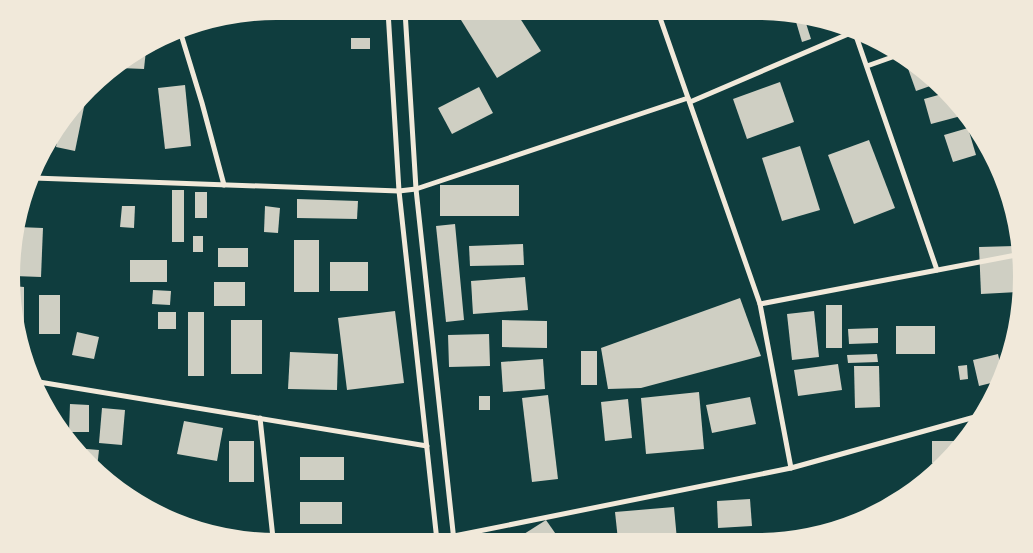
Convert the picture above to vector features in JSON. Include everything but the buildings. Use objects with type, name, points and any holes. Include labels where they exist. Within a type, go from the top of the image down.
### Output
[{"type":"street","points":[[389,20],[399,191],[436,533]]},
{"type":"street","points":[[406,20],[416,190],[453,533]]},
{"type":"street","points":[[661,20],[760,304],[791,468]]},
{"type":"street","points":[[40,178],[399,191],[416,190],[689,100],[844,36]]},
{"type":"street","points":[[182,38],[224,185]]},
{"type":"street","points":[[857,41],[937,270]]},
{"type":"street","points":[[867,66],[891,58]]},
{"type":"street","points":[[760,304],[1012,257]]},
{"type":"street","points":[[43,383],[427,446]]},
{"type":"street","points":[[260,418],[272,533]]},
{"type":"street","points":[[482,533],[791,468],[971,418]]}]
